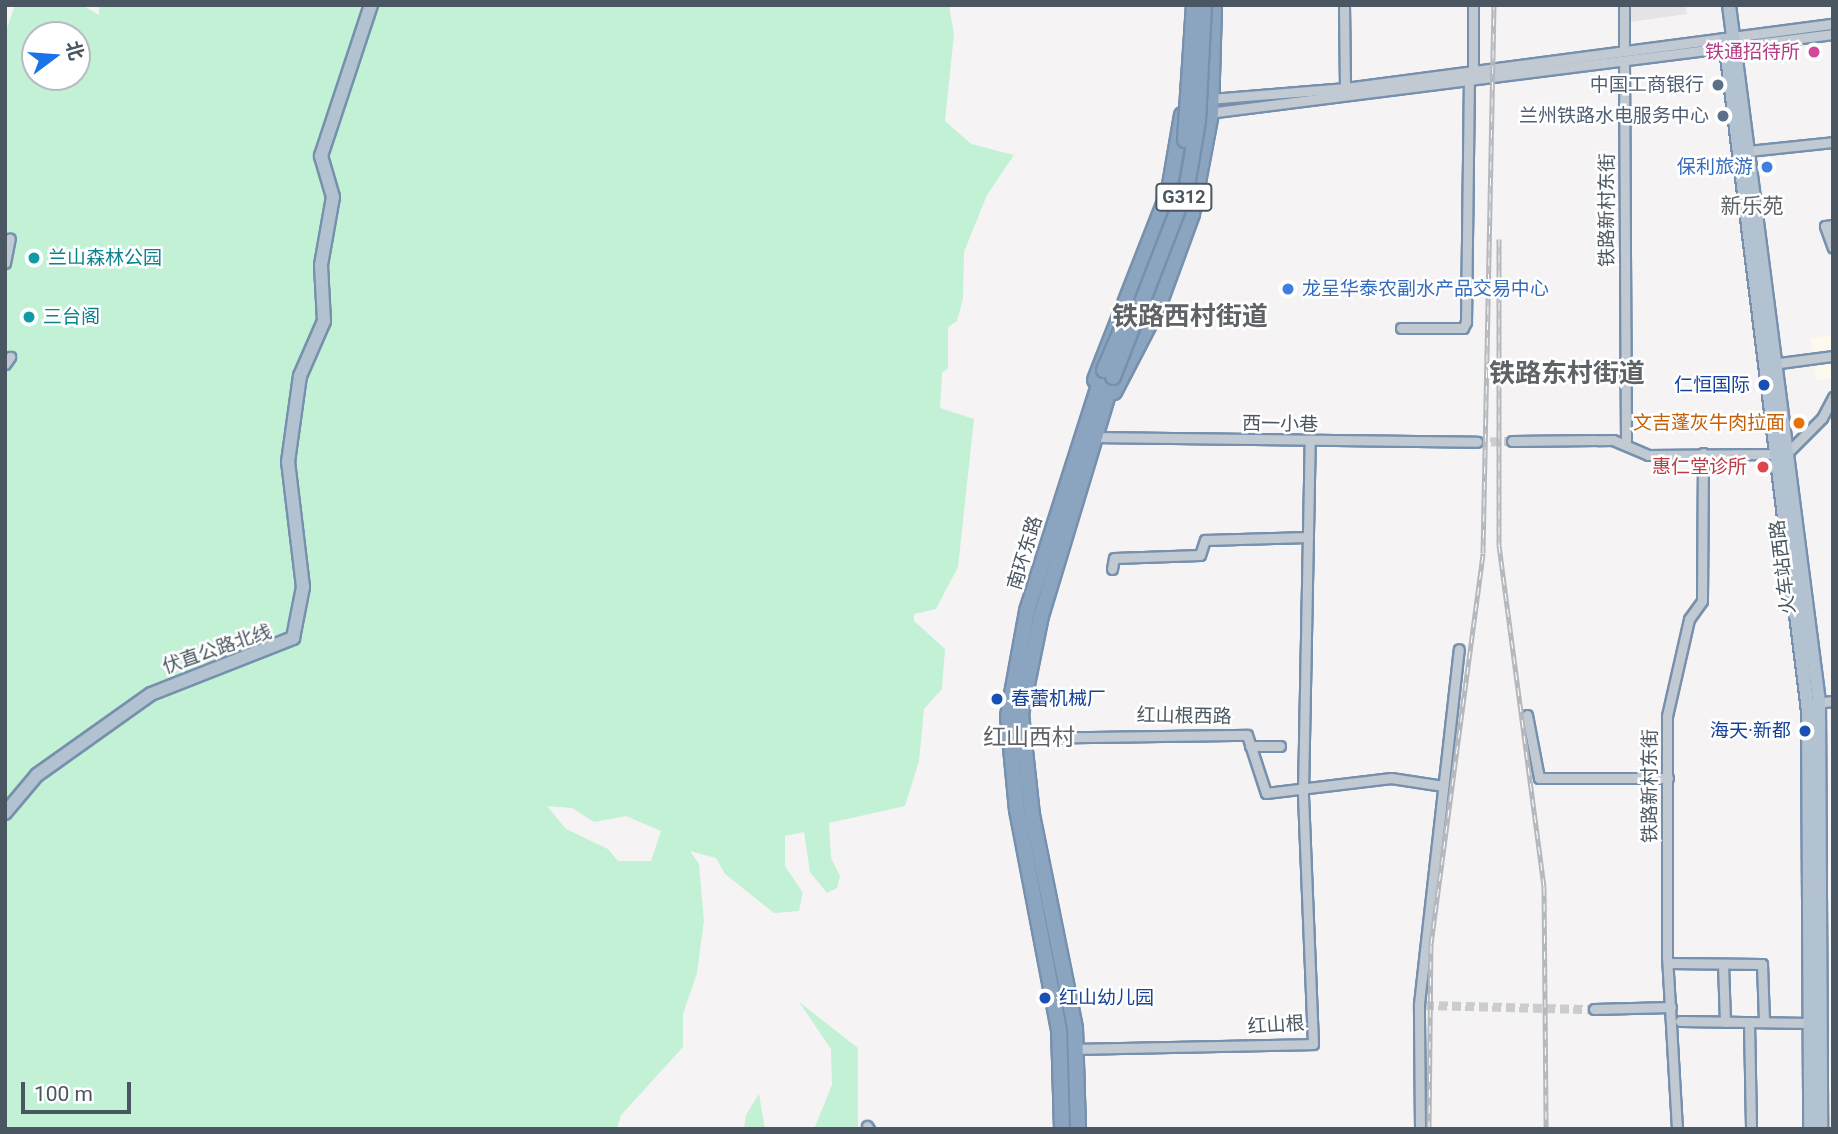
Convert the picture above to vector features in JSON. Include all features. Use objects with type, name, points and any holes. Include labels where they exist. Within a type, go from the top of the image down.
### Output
[{"type":"highway","points":[[1101,402],[1094,372],[1168,191],[1182,107],[1188,5]]},
{"type":"highway","name":"南环东路","points":[[1062,1129],[1061,1051],[1017,810],[1009,716],[1020,638],[1101,402],[1108,374],[1179,184],[1194,5]]},
{"type":"highway","name":"南环东路","points":[[1108,374],[1187,186],[1198,121],[1204,5]]},
{"type":"highway","points":[[1101,402],[1180,250],[1211,106],[1214,5]]},
{"type":"highway","name":"南环东路","points":[[1078,1129],[1077,1049],[1023,738],[1030,656],[1089,437]]},
{"type":"highway","points":[[1061,1051],[1077,1049]]},
{"type":"main road","name":"伏直公路北线","points":[[5,813],[37,775],[150,694],[293,638],[303,587],[288,462],[300,376],[324,321],[321,265],[333,197],[321,156],[371,5]]},
{"type":"main road","name":"火车站西路","points":[[1722,5],[1748,151],[1772,364]]},
{"type":"main road","name":"火车站西路","points":[[1729,5],[1729,41],[1813,703],[1821,1129]]},
{"type":"main road","name":"火车站西路","points":[[1810,1129],[1813,703]]},
{"type":"street","points":[[1344,5],[1345,88]]},
{"type":"street","points":[[1401,328],[1463,328],[1466,322],[1474,5]]},
{"type":"street","name":"铁路新村东街","points":[[1624,5],[1626,443]]},
{"type":"street","points":[[1182,107],[1471,77],[1833,24]]},
{"type":"street","points":[[1729,41],[1833,34]]},
{"type":"street","points":[[1182,107],[1471,77]]},
{"type":"street","points":[[1748,151],[1833,142]]},
{"type":"street","points":[[1833,225],[1825,226],[1833,248]]},
{"type":"street","points":[[5,263],[10,238]]},
{"type":"street","points":[[1772,364],[1833,356]]},
{"type":"street","points":[[1512,441],[1626,443],[1648,455],[1783,453],[1833,397]]},
{"type":"street","name":"西一小巷","points":[[1089,437],[1310,442],[1477,442]]},
{"type":"street","points":[[1310,442],[1303,793],[1380,779],[1443,786]]},
{"type":"street","name":"铁路新村东街","points":[[1677,1129],[1668,963],[1669,693],[1679,681],[1689,619],[1702,601],[1703,453]]},
{"type":"street","points":[[1112,569],[1114,558],[1200,555],[1205,540],[1308,537]]},
{"type":"street","points":[[1419,1129],[1422,1004],[1459,649]]},
{"type":"street","points":[[1813,703],[1833,701]]},
{"type":"street","points":[[1527,715],[1539,778],[1668,778]]},
{"type":"street","name":"红山根西路","points":[[1023,738],[1174,731],[1247,735],[1266,793],[1303,793]]},
{"type":"street","points":[[1250,746],[1280,746]]},
{"type":"street","name":"红山根","points":[[1077,1049],[1313,1044],[1303,793]]},
{"type":"street","points":[[1668,963],[1762,964],[1764,1022]]},
{"type":"street","points":[[1723,964],[1725,1022]]},
{"type":"street","points":[[1594,1009],[1671,1007]]},
{"type":"street","points":[[1680,1021],[1810,1023]]},
{"type":"street","points":[[1749,1022],[1751,1129]]},
{"type":"shaded area","points":[[1630,5],[1686,5],[1687,14],[1630,22]]},
{"type":"shaded area","points":[[1833,335],[1833,378],[1816,381],[1810,338]]},
{"type":"green space","points":[[15,5],[82,5],[99,15],[99,5],[949,5],[954,34],[945,121],[971,144],[1014,155],[987,195],[964,252],[963,298],[957,321],[948,327],[948,368],[942,373],[940,408],[974,419],[958,567],[936,609],[914,614],[914,621],[945,649],[942,689],[924,709],[919,761],[905,806],[829,823],[831,858],[840,876],[837,888],[827,893],[810,872],[804,832],[785,836],[785,866],[803,893],[799,911],[774,913],[725,874],[716,858],[690,851],[699,864],[704,921],[697,973],[683,1014],[683,1047],[621,1115],[617,1129],[5,1129],[5,34]],"holes":[[[547,806],[572,808],[594,822],[626,816],[661,831],[651,861],[618,861],[608,849],[566,829]]]},
{"type":"green space","points":[[799,1002],[858,1048],[858,1129],[814,1129],[832,1085],[831,1049]]},
{"type":"green space","points":[[759,1094],[765,1129],[744,1129],[746,1115]]},
{"type":"tunnel","points":[[1477,442],[1512,441]]},
{"type":"tunnel","points":[[1425,1005],[1594,1009]]},
{"type":"railway","points":[[1429,1129],[1431,944],[1483,553],[1494,5]]},
{"type":"railway","points":[[1499,239],[1499,545],[1544,887],[1546,1129]]},
{"type":"place","name":"铁通招待所","points":[[1814,52]]},
{"type":"place","name":"中国工商银行","points":[[1718,85]]},
{"type":"place","name":"兰州铁路水电服务中心","points":[[1723,116]]},
{"type":"place","name":"保利旅游","points":[[1767,167]]},
{"type":"place","name":"兰山森林公园","points":[[34,258]]},
{"type":"place","name":"龙呈华泰农副水产品交易中心","points":[[1288,289]]},
{"type":"place","name":"三台阁","points":[[29,317]]},
{"type":"place","name":"仁恒国际","points":[[1764,385]]},
{"type":"place","name":"文吉蓬灰牛肉拉面","points":[[1799,423]]},
{"type":"place","name":"惠仁堂诊所","points":[[1763,467]]},
{"type":"place","name":"春蕾机械厂","points":[[997,699]]},
{"type":"place","name":"海天·新都","points":[[1805,731]]},
{"type":"place","name":"红山幼儿园","points":[[1045,998]]},
{"type":"district","name":"新乐苑","points":[[1752,206]]},
{"type":"district","name":"铁路西村街道","points":[[1190,317]]},
{"type":"district","name":"铁路东村街道","points":[[1567,374]]},
{"type":"district","name":"红山西村","points":[[1029,738]]}]
